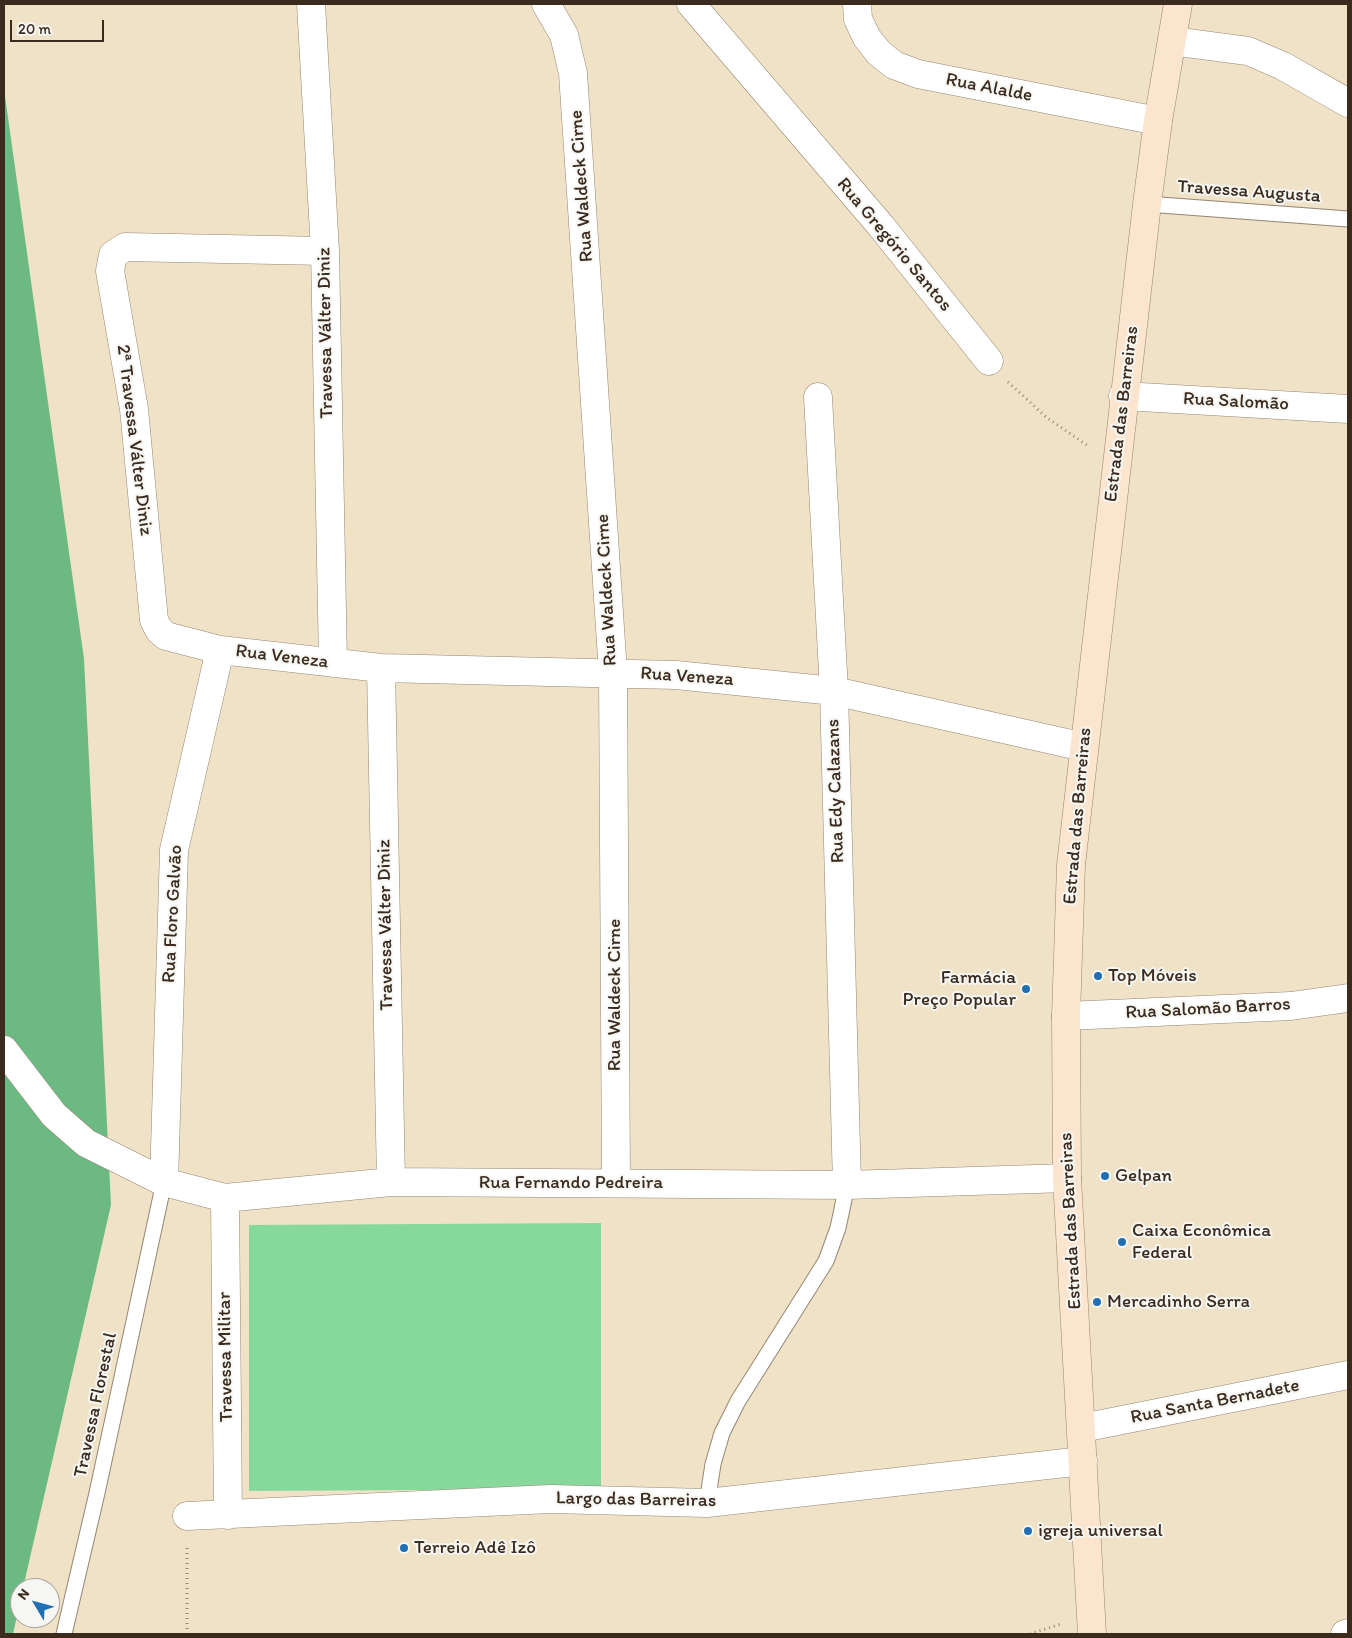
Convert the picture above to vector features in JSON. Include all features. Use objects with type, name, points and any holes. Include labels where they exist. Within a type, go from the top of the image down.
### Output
[{"type":"main road","name":"Estrada das Barreiras","points":[[1092,1634],[1067,1178],[1066,1016],[1070,865],[1123,396],[1147,204],[1158,121],[1178,4]]},
{"type":"street","name":"Travessa Válter Diniz","points":[[311,4],[325,251],[333,663]]},
{"type":"street","name":"Rua Waldeck Cirne","points":[[546,4],[564,35],[574,73],[613,673],[616,1183]]},
{"type":"street","name":"Rua Gregório Santos","points":[[691,4],[881,226],[989,361]]},
{"type":"street","name":"Rua Alalde","points":[[856,4],[858,19],[867,38],[879,53],[894,65],[918,74],[1158,121]]},
{"type":"street","points":[[1172,41],[1248,51],[1283,66],[1348,103]]},
{"type":"street","name":"2ª Travessa Válter Diniz","points":[[166,636],[159,630],[154,620],[134,409],[110,271],[113,255],[126,247],[325,251]]},
{"type":"street","name":"Rua Salomão","points":[[1123,396],[1348,409]]},
{"type":"street","name":"Rua Edy Calazans","points":[[818,397],[834,691],[847,1186]]},
{"type":"street","name":"Rua Veneza","points":[[166,636],[220,650],[382,668],[613,673],[760,682],[834,691],[1084,746]]},
{"type":"street","name":"Rua Floro Galvão","points":[[164,1182],[174,850],[220,650]]},
{"type":"street","name":"Travessa Válter Diniz","points":[[382,668],[392,1182]]},
{"type":"street","name":"Rua Salomão Barros","points":[[1066,1016],[1291,1006],[1348,998]]},
{"type":"street","name":"Rua Fernando Pedreira","points":[[4,1050],[54,1115],[86,1143],[164,1182],[225,1198],[392,1182],[847,1186],[1067,1178]]},
{"type":"street","name":"Travessa Militar","points":[[225,1198],[228,1515]]},
{"type":"street","name":"Rua Santa Bernadete","points":[[1082,1428],[1348,1374]]},
{"type":"street","name":"Largo das Barreiras","points":[[187,1516],[550,1499],[707,1503],[1083,1461]]},
{"type":"lane","name":"Travessa Augusta","points":[[1147,204],[1348,219]]},
{"type":"lane","name":"Travessa Florestal","points":[[64,1634],[98,1493],[164,1182]]},
{"type":"lane","points":[[707,1503],[713,1464],[722,1433],[738,1401],[826,1261],[838,1228],[847,1186]]},
{"type":"path","points":[[989,361],[1018,393],[1046,417],[1116,465]]},
{"type":"path","points":[[187,1516],[187,1634]]},
{"type":"green space","points":[[4,89],[84,659],[111,1205],[25,1578],[10,1578],[10,1628],[14,1628],[13,1634],[4,1634]]},
{"type":"green space","points":[[601,1223],[601,1489],[249,1491],[249,1225]]},
{"type":"place","name":"Top Móveis","points":[[1098,976]]},
{"type":"place","name":"Farmácia Preço Popular","points":[[1026,989]]},
{"type":"place","name":"Gelpan","points":[[1105,1176]]},
{"type":"place","name":"Caixa Econômica Federal","points":[[1122,1242]]},
{"type":"place","name":"Mercadinho Serra","points":[[1097,1302]]},
{"type":"place","name":"igreja universal","points":[[1028,1531]]},
{"type":"place","name":"Terreio Adê Izô","points":[[404,1548]]}]
